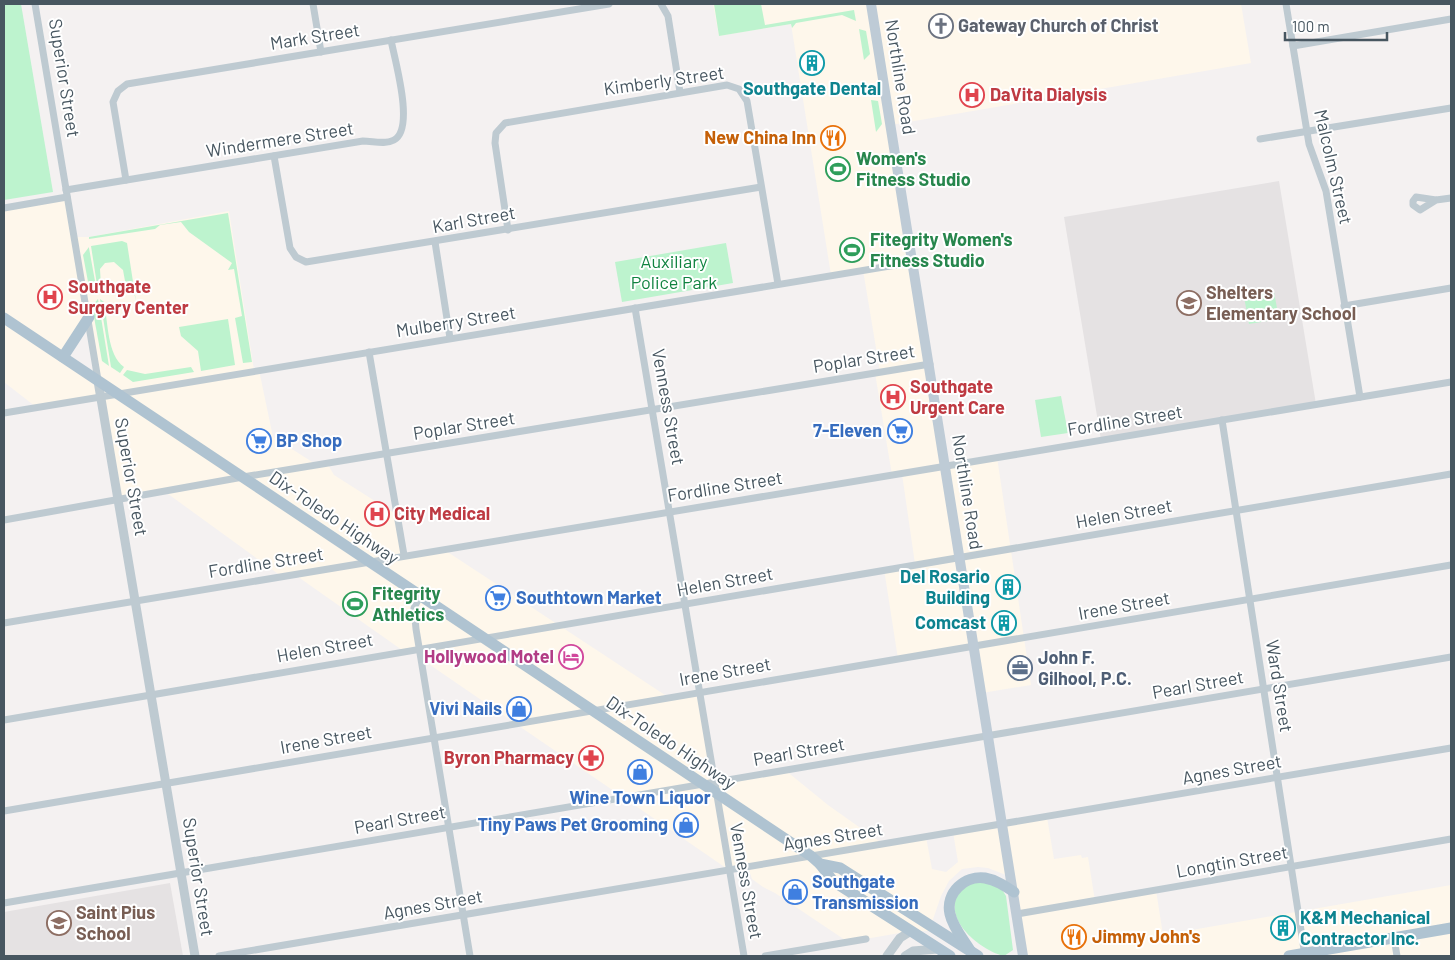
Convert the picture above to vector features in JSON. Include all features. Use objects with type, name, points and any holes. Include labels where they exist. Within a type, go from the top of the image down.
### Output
[{"type":"main road","name":"Northline Road","points":[[872,4],[947,466],[1023,956]]},
{"type":"main road","points":[[63,357],[88,317]]},
{"type":"main road","name":"Dix-Toledo Highway","points":[[4,318],[810,856],[820,864],[833,881],[950,956]]},
{"type":"main road","name":"Dix-Toledo Highway","points":[[820,864],[840,868],[975,955]]},
{"type":"main road","points":[[975,955],[950,915],[950,905],[954,892],[964,883],[979,878],[998,882],[1014,892]]},
{"type":"main road","points":[[1289,956],[1304,955],[1451,928]]},
{"type":"main road","points":[[911,932],[929,931],[958,945]]},
{"type":"street","name":"Superior Street","points":[[35,4],[195,956]]},
{"type":"street","points":[[313,4],[321,52]]},
{"type":"street","name":"Mark Street","points":[[126,180],[113,102],[118,91],[127,84],[586,6],[608,4]]},
{"type":"street","points":[[661,4],[668,16],[680,92]]},
{"type":"street","name":"Malcolm Street","points":[[1286,4],[1307,132],[1326,191],[1360,397]]},
{"type":"street","points":[[1293,46],[1451,19]]},
{"type":"street","name":"Windermere Street","points":[[4,208],[126,180],[364,141],[387,143],[398,137],[403,129],[405,120],[392,40]]},
{"type":"street","name":"Kimberly Street","points":[[508,230],[495,143],[496,134],[505,123],[680,92],[727,85],[735,86],[742,92],[747,101],[778,284]]},
{"type":"street","points":[[1260,139],[1451,108]]},
{"type":"street","name":"Karl Street","points":[[274,156],[290,248],[299,259],[311,262],[761,187]]},
{"type":"street","points":[[1436,200],[1451,198]]},
{"type":"street","points":[[435,242],[450,338]]},
{"type":"street","name":"Mulberry Street","points":[[4,413],[914,262]]},
{"type":"street","points":[[1344,306],[1451,288]]},
{"type":"street","name":"Venness Street","points":[[635,308],[744,956]]},
{"type":"street","points":[[369,352],[404,555]]},
{"type":"street","name":"Poplar Street","points":[[4,520],[243,477],[930,364]]},
{"type":"street","name":"Fordline Street","points":[[4,623],[1451,382]]},
{"type":"street","name":"Ward Street","points":[[1222,420],[1251,599],[1304,955]]},
{"type":"street","name":"Helen Street","points":[[4,720],[152,693],[1451,474]]},
{"type":"street","name":"Irene Street","points":[[4,811],[1451,565]]},
{"type":"street","points":[[420,596],[414,608],[419,648],[470,956]]},
{"type":"street","name":"Pearl Street","points":[[4,902],[1451,657]]},
{"type":"street","name":"Agnes Street","points":[[219,956],[1451,748]]},
{"type":"street","name":"Longtin Street","points":[[1017,914],[1451,838]]},
{"type":"street","points":[[887,956],[900,938],[911,932]]},
{"type":"street","points":[[1394,938],[1397,956]]},
{"type":"street","points":[[765,956],[866,939]]},
{"type":"street","points":[[904,956],[913,951],[938,949]]},
{"type":"shaded area","points":[[713,4],[1241,4],[1251,63],[891,125],[947,465],[997,457],[1031,685],[982,693],[975,646],[898,659],[884,569],[915,564],[902,474],[892,475],[875,373],[880,372],[863,270],[831,275],[791,24],[719,36]]},
{"type":"shaded area","name":"Shelters Elementary School","points":[[1279,181],[1316,404],[1101,440],[1064,217]]},
{"type":"shaded area","points":[[67,197],[75,237],[89,237],[229,211],[254,370],[259,370],[273,437],[317,465],[327,463],[334,475],[397,515],[404,555],[443,549],[668,697],[700,692],[714,782],[785,770],[828,805],[883,844],[926,837],[932,869],[946,872],[958,862],[953,832],[1047,817],[1054,859],[1081,855],[1082,858],[1088,857],[1095,901],[1156,890],[1163,935],[1451,885],[1451,956],[1023,956],[1011,877],[988,868],[978,867],[962,869],[949,881],[941,896],[929,931],[911,931],[848,942],[752,879],[748,867],[729,870],[420,658],[419,648],[402,650],[294,574],[281,576],[164,491],[119,499],[101,396],[36,407],[4,382],[4,208]],"holes":[[[89,318],[98,380],[63,357]]]},
{"type":"shaded area","points":[[170,883],[183,956],[4,956],[4,912]]},
{"type":"green space","points":[[4,4],[21,4],[53,192],[4,200]]},
{"type":"green space","points":[[714,4],[761,4],[765,25],[854,10],[856,21],[842,15],[796,23],[792,28],[791,24],[719,36]]},
{"type":"green space","points":[[859,29],[866,31],[870,54],[864,60]]},
{"type":"green space","points":[[871,100],[878,101],[882,124],[876,132]]},
{"type":"green space","points":[[228,213],[252,362],[243,363],[235,318],[242,316],[234,269],[228,270],[232,263],[189,232],[181,222],[160,225],[155,229],[89,239],[89,237]]},
{"type":"green space","points":[[122,241],[127,243],[136,301],[132,284],[125,281],[123,270],[114,262],[105,263],[100,269],[101,287],[98,291],[91,246]]},
{"type":"green space","name":"Auxiliary Police Park","points":[[726,243],[733,283],[622,302],[615,262]]},
{"type":"green space","points":[[89,247],[97,292],[89,287],[83,255]]},
{"type":"green space","points":[[1274,292],[1279,319],[1249,324],[1244,297]]},
{"type":"green space","points":[[98,299],[109,366],[102,361],[92,306]]},
{"type":"green space","points":[[100,299],[104,302],[111,346],[118,362],[124,367],[120,373],[111,367]]},
{"type":"green space","points":[[228,319],[235,365],[201,371],[198,351],[181,336],[179,327]]},
{"type":"green space","points":[[191,367],[194,372],[133,382],[123,375],[127,370],[145,374]]},
{"type":"green space","points":[[1061,396],[1068,433],[1041,437],[1035,400]]},
{"type":"green space","points":[[980,881],[1001,888],[1006,896],[1013,950],[1004,956],[977,942],[969,935],[957,917],[955,908],[956,898],[964,885]]},
{"type":"place","name":"Gateway Church of Christ","points":[[941,26]]},
{"type":"place","name":"Southgate Dental","points":[[812,63]]},
{"type":"place","name":"DaVita Dialysis","points":[[972,95]]},
{"type":"place","name":"New China Inn","points":[[833,138]]},
{"type":"place","name":"Women's Fitness Studio","points":[[838,169]]},
{"type":"place","name":"Fitegrity Women's Fitness Studio","points":[[852,250]]},
{"type":"place","name":"Southgate Surgery Center","points":[[50,297]]},
{"type":"place","name":"Shelters Elementary School","points":[[1189,303]]},
{"type":"place","name":"Southgate Urgent Care","points":[[893,397]]},
{"type":"place","name":"7-Eleven","points":[[900,431]]},
{"type":"place","name":"BP Shop","points":[[259,441]]},
{"type":"place","name":"City Medical","points":[[377,514]]},
{"type":"place","name":"Del Rosario Building","points":[[1008,587]]},
{"type":"place","name":"Southtown Market","points":[[498,598]]},
{"type":"place","name":"Fitegrity Athletics","points":[[355,604]]},
{"type":"place","name":"Comcast","points":[[1004,623]]},
{"type":"place","name":"Hollywood Motel","points":[[571,657]]},
{"type":"place","name":"John F. Gilhool, P.C.","points":[[1020,668]]},
{"type":"place","name":"Vivi Nails","points":[[519,709]]},
{"type":"place","name":"Byron Pharmacy","points":[[591,758]]},
{"type":"place","name":"Wine Town Liquor","points":[[640,772]]},
{"type":"place","name":"Tiny Paws Pet Grooming","points":[[686,825]]},
{"type":"place","name":"Southgate Transmission","points":[[795,892]]},
{"type":"place","name":"Saint Pius School","points":[[59,923]]},
{"type":"place","name":"K&M Mechanical Contractor Inc.","points":[[1283,928]]},
{"type":"place","name":"Jimmy John's","points":[[1074,937]]}]
